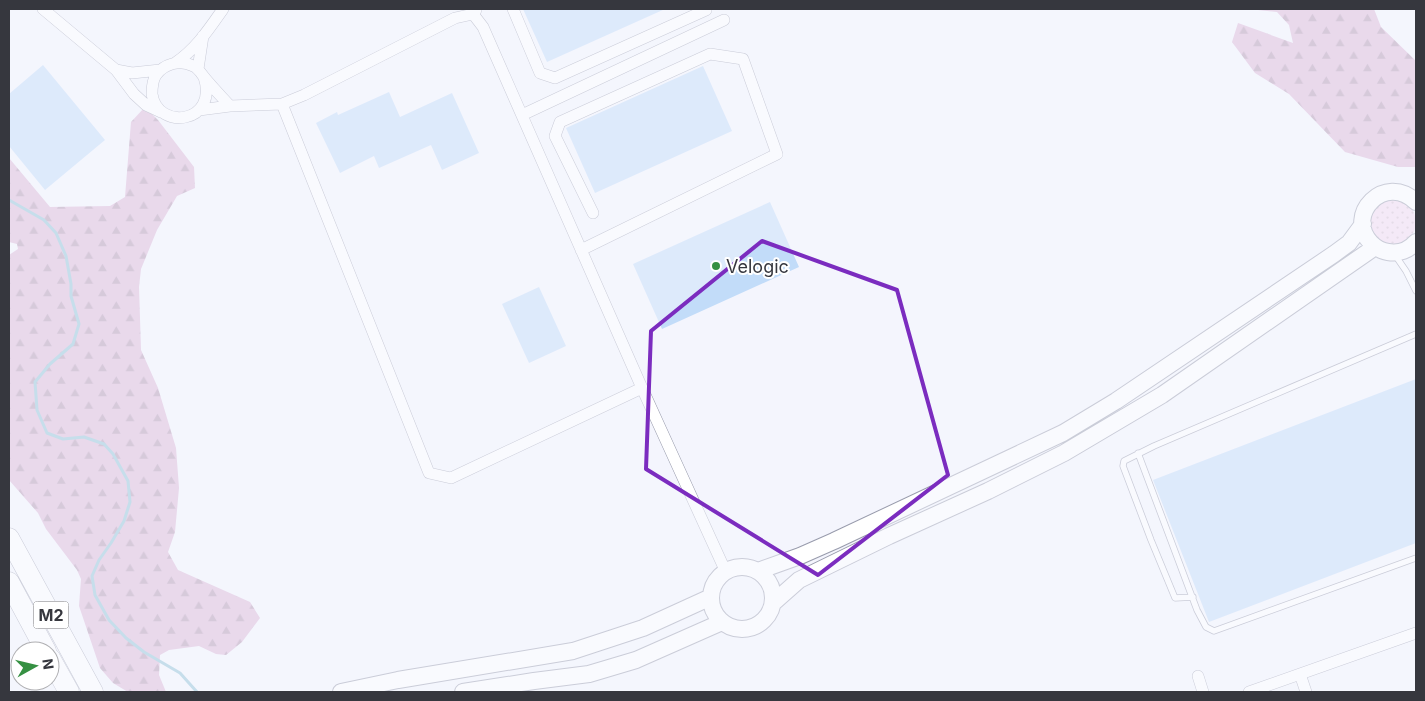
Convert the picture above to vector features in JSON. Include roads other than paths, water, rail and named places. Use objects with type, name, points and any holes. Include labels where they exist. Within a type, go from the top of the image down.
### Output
[{"type":"highway","name":"M2","points":[[9,538],[93,692]]},
{"type":"highway","name":"M2","points":[[9,582],[41,641]]},
{"type":"highway","points":[[60,677],[68,692]]},
{"type":"street","points":[[43,9],[116,70],[134,94],[146,105],[174,117],[182,118],[191,115],[199,110],[207,97],[207,87],[201,73],[204,36]]},
{"type":"street","points":[[164,114],[157,107],[153,98],[154,78],[164,66],[175,62],[188,52],[204,36],[223,9]]},
{"type":"street","points":[[513,9],[540,73],[556,78],[706,9]]},
{"type":"street","points":[[199,110],[230,106],[282,104],[304,95],[455,18],[475,12],[725,570]]},
{"type":"street","points":[[522,115],[724,20]]},
{"type":"street","points":[[581,250],[777,154],[744,59],[710,54],[560,122],[555,136],[593,213]]},
{"type":"street","points":[[175,62],[188,64],[201,73],[230,106]]},
{"type":"street","points":[[116,70],[132,73],[160,70]]},
{"type":"street","points":[[282,104],[429,473],[451,478],[642,388]]},
{"type":"street","points":[[1416,202],[1409,192],[1392,191],[1383,193],[1374,198],[1368,206],[1364,214],[1363,224],[1369,241],[1375,247],[1384,251],[1394,253],[1403,251],[1416,242]]},
{"type":"street","points":[[758,571],[825,545],[1063,433],[1116,401],[1350,243],[1363,224]]},
{"type":"street","points":[[773,603],[799,580],[1064,453],[1162,395],[1375,247]]},
{"type":"street","points":[[749,567],[758,571],[770,585],[773,603],[770,612],[757,625],[748,629],[739,629],[722,622],[716,614],[712,606],[712,589],[715,581],[725,570],[749,567]]},
{"type":"street","points":[[342,692],[398,680],[573,651],[643,628],[711,597]]},
{"type":"street","points":[[463,692],[589,674],[636,660],[722,622]]},
{"type":"street","points":[[1249,692],[1416,633]]},
{"type":"street","points":[[1300,674],[1306,692]]},
{"type":"street","points":[[1198,676],[1203,692]]},
{"type":"lane","points":[[1394,253],[1416,289]]},
{"type":"lane","points":[[1193,597],[1175,598],[1123,466],[1124,461],[1138,453],[1416,334]]},
{"type":"lane","points":[[1138,453],[1206,628],[1214,631],[1416,558]]},
{"type":"waterway","points":[[9,200],[44,220],[56,233],[66,256],[71,296],[79,324],[73,344],[50,364],[35,382],[37,410],[47,433],[63,439],[84,437],[104,444],[113,454],[128,481],[130,502],[124,521],[99,560],[92,576],[95,595],[109,620],[126,638],[144,652],[180,673],[197,692]]},
{"type":"place","name":"Velogic","points":[[716,266]]}]
